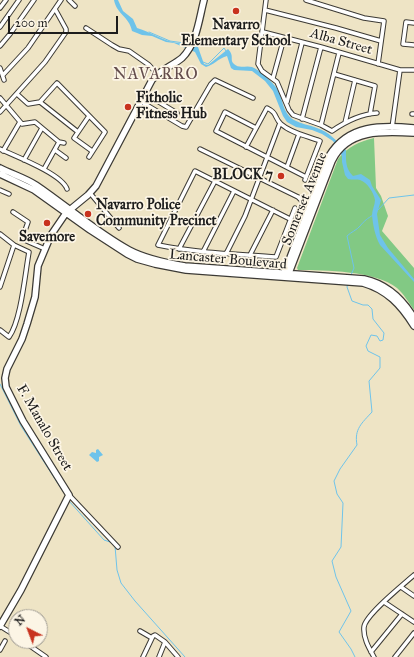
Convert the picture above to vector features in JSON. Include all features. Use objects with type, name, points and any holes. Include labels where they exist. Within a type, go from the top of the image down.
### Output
[{"type":"street","points":[[0,8],[6,0]]},
{"type":"street","points":[[0,27],[19,0]]},
{"type":"street","points":[[0,46],[34,0]]},
{"type":"street","points":[[3,75],[28,48],[62,0]]},
{"type":"street","points":[[69,0],[75,6]]},
{"type":"street","name":"F. Manalo Street","points":[[69,495],[23,421],[6,387],[3,376],[27,324],[35,297],[38,266],[55,227],[68,211],[90,193],[96,186],[152,80],[157,74],[182,57],[188,50],[193,41],[204,0]]},
{"type":"street","points":[[266,0],[258,64],[262,71],[273,78],[281,88],[291,113],[332,131],[345,123],[370,114],[376,114]]},
{"type":"street","points":[[306,0],[364,18],[384,21],[378,64]]},
{"type":"street","points":[[0,112],[45,62],[66,32],[66,29],[55,10]]},
{"type":"street","points":[[265,10],[381,41]]},
{"type":"street","points":[[414,23],[406,22],[403,44],[414,45]]},
{"type":"street","points":[[86,28],[119,49],[129,51],[150,65],[157,74]]},
{"type":"street","name":"Alba Street","points":[[263,32],[400,70],[414,70]]},
{"type":"street","points":[[273,78],[284,38]]},
{"type":"street","points":[[287,102],[302,42]]},
{"type":"street","points":[[302,119],[321,47]]},
{"type":"street","points":[[321,125],[339,53]]},
{"type":"street","points":[[0,68],[4,80]]},
{"type":"street","points":[[392,129],[400,70]]},
{"type":"street","points":[[334,74],[375,86],[370,114]]},
{"type":"street","points":[[140,101],[186,127],[211,84],[215,80],[253,98]]},
{"type":"street","points":[[345,123],[355,80]]},
{"type":"street","points":[[17,94],[28,104],[40,102],[57,83],[105,132],[88,157]]},
{"type":"street","points":[[144,94],[177,113]]},
{"type":"street","points":[[0,98],[20,122],[24,124],[35,122],[59,142],[64,143]]},
{"type":"street","points":[[40,102],[78,132]]},
{"type":"street","points":[[246,147],[267,108],[274,111],[280,124],[299,134],[320,141],[306,178],[216,132],[225,112],[256,128]]},
{"type":"street","points":[[89,116],[74,138],[92,151]]},
{"type":"street","points":[[20,122],[2,150],[44,169],[64,183],[67,189]]},
{"type":"street","points":[[226,254],[245,216],[280,124]]},
{"type":"street","points":[[24,160],[42,128]]},
{"type":"street","name":"Somerset Avenue","points":[[285,274],[312,204],[336,149],[343,143],[365,134],[392,129],[414,128]]},
{"type":"street","name":"Somerset Avenue","points":[[392,129],[414,133]]},
{"type":"street","points":[[287,167],[299,134]]},
{"type":"street","points":[[44,169],[59,142]]},
{"type":"street","points":[[200,149],[298,197],[303,202],[312,204]]},
{"type":"street","points":[[55,150],[66,158]]},
{"type":"street","name":"Lancaster Boulevard","points":[[0,168],[32,183],[68,211]]},
{"type":"street","points":[[290,219],[195,172],[158,245],[203,252],[276,257],[295,208]]},
{"type":"street","name":"Lancaster Boulevard","points":[[0,174],[29,187],[129,250],[156,260],[185,266],[371,280],[386,287],[403,302],[414,318]]},
{"type":"street","points":[[179,249],[215,181]]},
{"type":"street","points":[[0,190],[9,194]]},
{"type":"street","points":[[203,252],[234,191]]},
{"type":"street","points":[[90,193],[119,228]]},
{"type":"street","points":[[250,255],[273,210]]},
{"type":"street","points":[[13,212],[28,222],[22,238],[45,249]]},
{"type":"street","points":[[0,234],[14,245],[29,252],[18,316],[14,328],[9,337],[0,330]]},
{"type":"street","points":[[0,287],[1,280],[14,245]]},
{"type":"street","name":"Lancaster Boulevard","points":[[348,279],[383,291],[399,304],[414,326]]},
{"type":"street","points":[[0,626],[21,590],[69,495],[118,547]]},
{"type":"street","points":[[374,657],[365,637],[364,627],[366,621],[384,602],[414,575]]},
{"type":"street","points":[[401,587],[414,596]]},
{"type":"street","points":[[384,602],[414,622]]},
{"type":"street","points":[[371,652],[402,614]]},
{"type":"street","points":[[140,631],[152,638]]},
{"type":"street","points":[[395,657],[414,633]]},
{"type":"street","points":[[144,657],[152,638],[155,635],[165,642],[176,656]]},
{"type":"street","points":[[0,650],[5,640]]},
{"type":"street","points":[[159,657],[165,642]]},
{"type":"street","points":[[34,649],[46,657]]},
{"type":"green space","points":[[374,138],[376,188],[381,196],[388,216],[382,231],[414,268],[414,310],[397,288],[388,282],[364,275],[322,270],[298,270],[297,268],[338,159],[354,145]]},
{"type":"water","points":[[114,0],[118,0],[123,11],[133,19],[137,28],[173,42],[190,42],[198,47],[204,64],[208,65],[228,49],[234,64],[238,66],[255,68],[265,75],[278,90],[285,109],[290,117],[329,134],[336,140],[346,150],[346,164],[350,173],[353,176],[361,174],[370,180],[381,200],[377,214],[380,235],[388,248],[414,279],[414,282],[380,245],[372,219],[375,204],[373,194],[368,185],[363,181],[348,179],[345,175],[342,156],[333,141],[322,134],[312,130],[296,127],[287,122],[273,91],[265,81],[252,71],[234,70],[231,68],[227,56],[206,67],[201,64],[195,52],[174,43],[166,42],[152,36],[142,35],[132,31]]},
{"type":"water","points":[[98,449],[103,455],[99,457],[99,461],[97,462],[89,455],[92,452],[96,453],[96,450]]},
{"type":"waterway","points":[[149,32],[170,41],[184,43]]},
{"type":"waterway","points":[[203,62],[208,64],[224,48],[226,51]]},
{"type":"waterway","points":[[378,210],[389,198],[414,195]]},
{"type":"waterway","points":[[351,275],[354,268],[347,236],[373,215]]},
{"type":"waterway","points":[[348,283],[347,287],[352,301],[363,305],[368,305],[372,309],[373,319],[384,333],[383,340],[380,341],[377,336],[371,335],[366,346],[368,351],[380,357],[380,368],[369,381],[372,412],[358,430],[356,439],[357,445],[340,469],[334,481],[337,494],[343,503],[341,547],[332,561],[336,577],[351,611],[339,632],[355,657]]},
{"type":"waterway","points":[[0,384],[21,426],[64,493]]},
{"type":"waterway","points":[[69,501],[104,540],[115,546],[117,570],[121,583],[185,657]]},
{"type":"place","name":"Navarro Elementary School","points":[[236,11]]},
{"type":"place","name":"Fitholic Fitness Hub","points":[[128,107]]},
{"type":"place","name":"BLOCK 7","points":[[281,176]]},
{"type":"place","name":"Navarro Police Community Precinct","points":[[88,214]]},
{"type":"place","name":"Savemore","points":[[47,223]]},
{"type":"district","name":"NAVARRO","points":[[156,75]]}]
